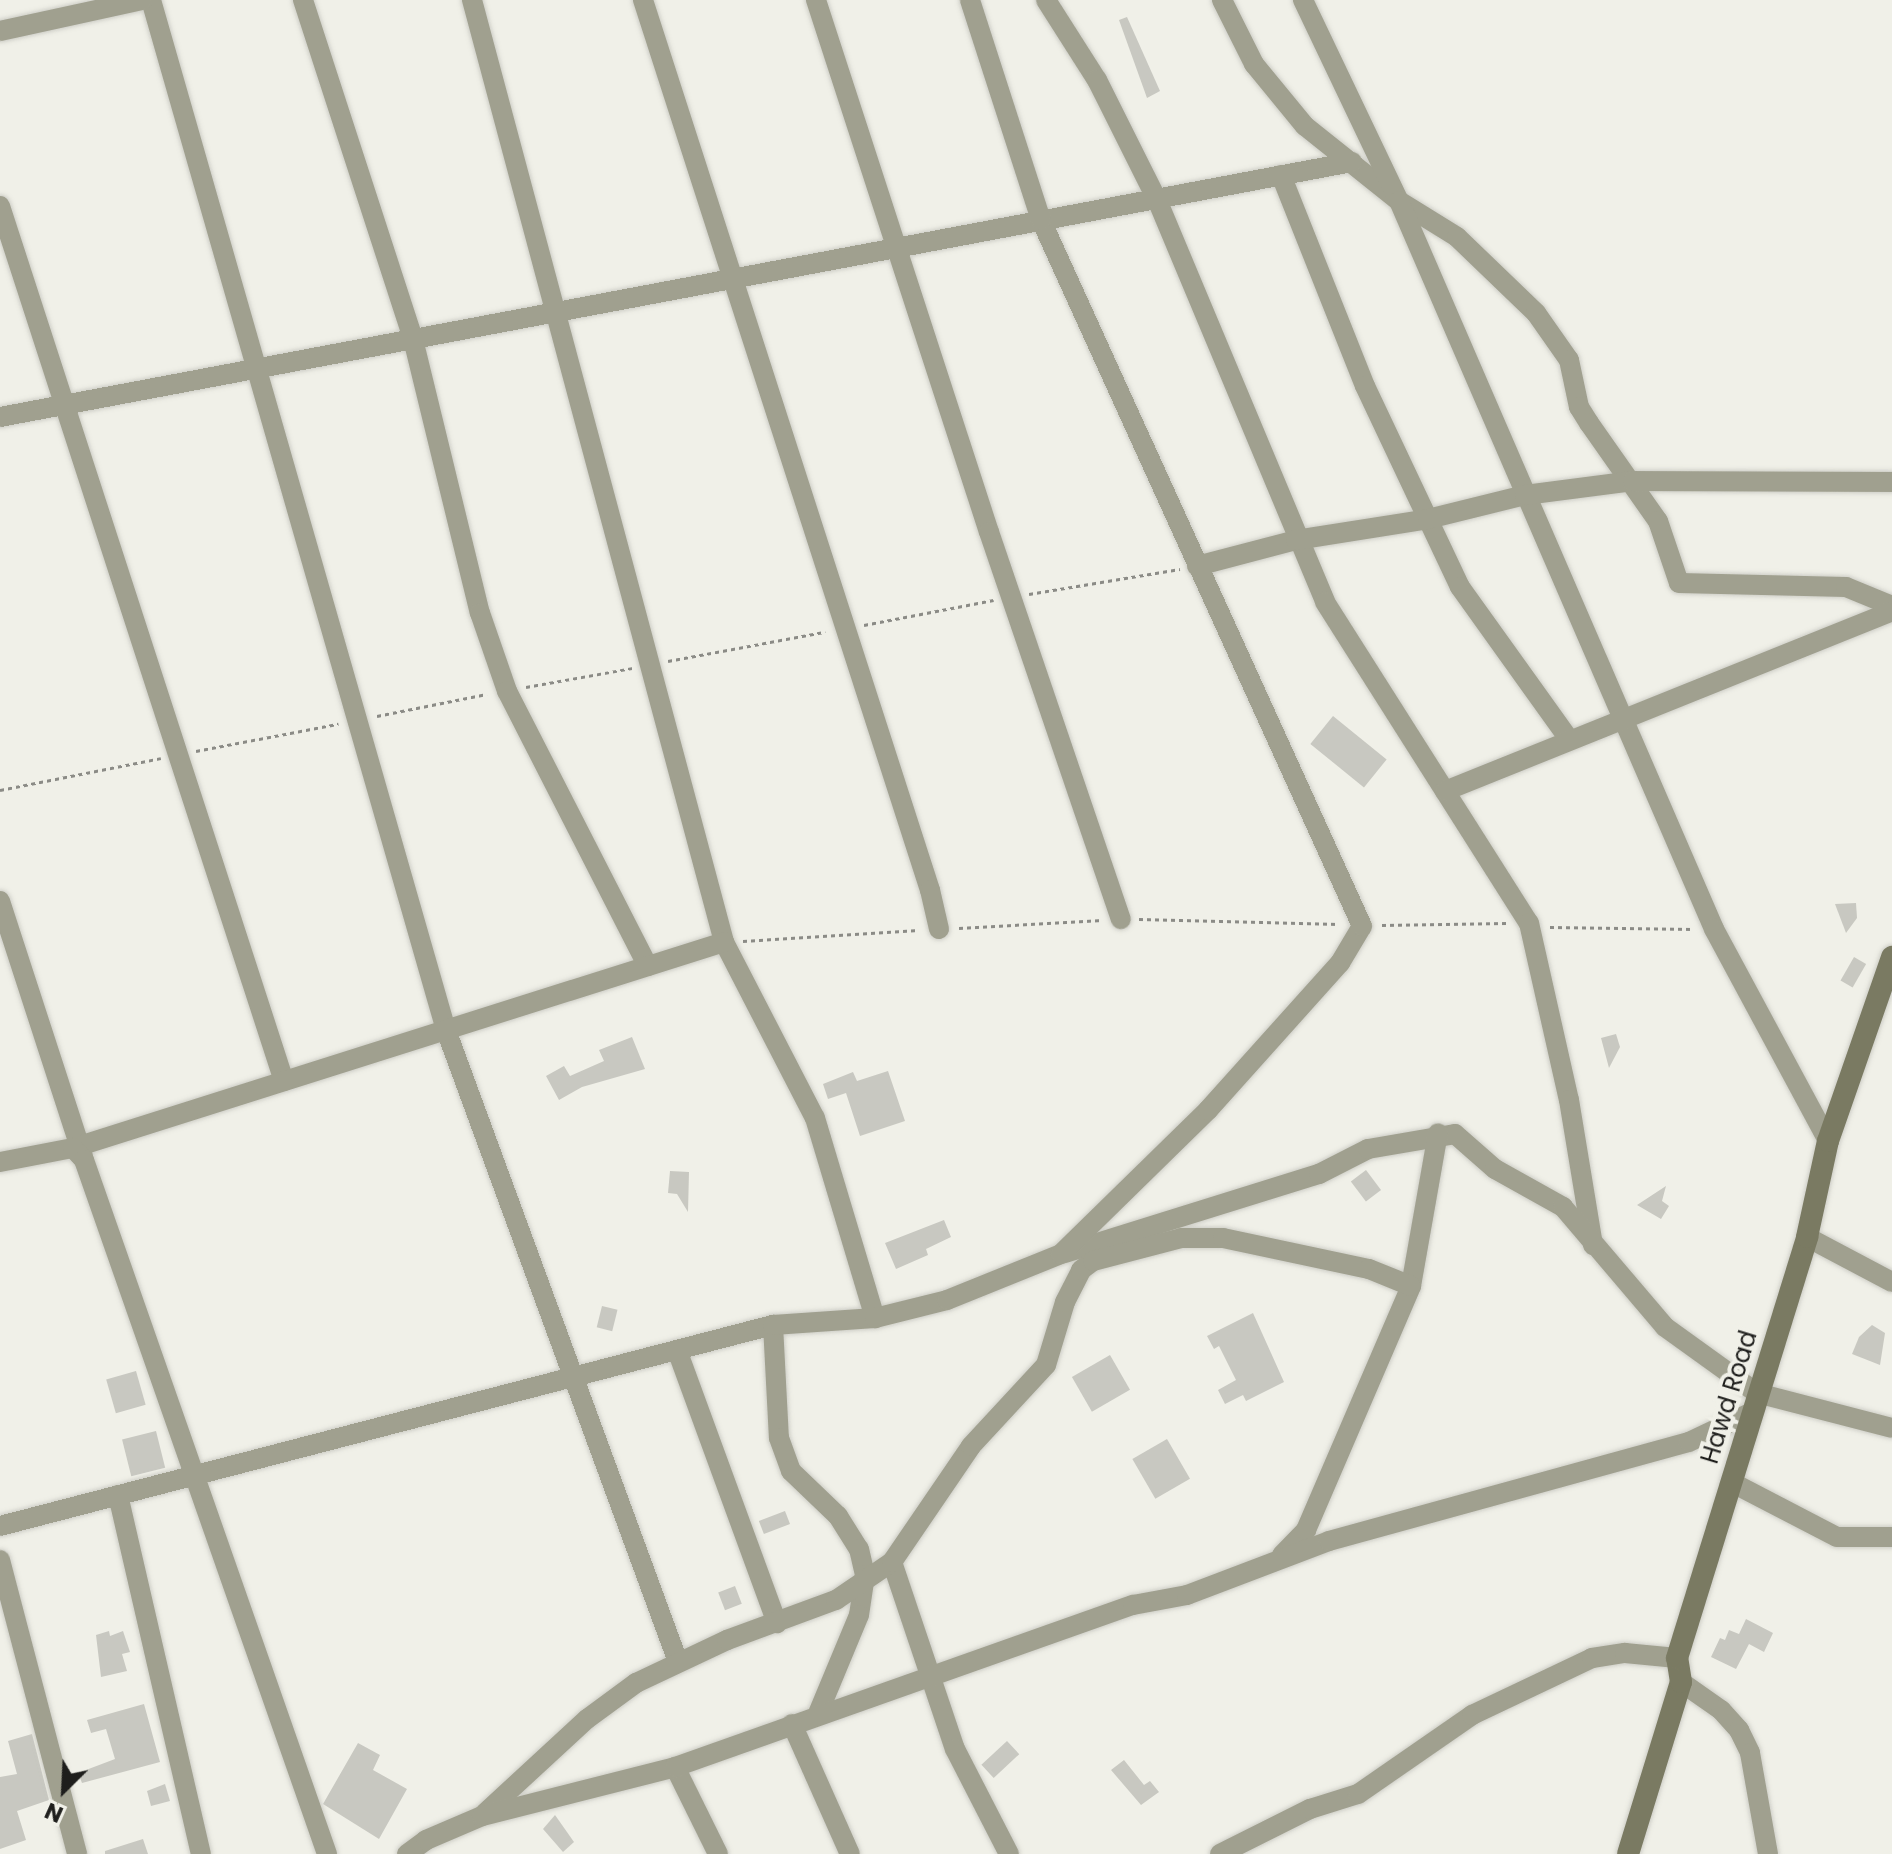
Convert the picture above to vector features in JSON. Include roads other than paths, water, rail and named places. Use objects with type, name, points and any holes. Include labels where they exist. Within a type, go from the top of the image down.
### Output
[{"type":"main road","name":"Hawd Road","points":[[1628,1854],[1681,1682],[1677,1658],[1753,1403],[1807,1237],[1828,1141],[1885,1003],[1892,957]]},
{"type":"street","points":[[0,31],[142,0]]},
{"type":"street","points":[[151,0],[446,1030],[678,1662]]},
{"type":"street","points":[[303,0],[413,339],[480,613],[507,691],[648,966]]},
{"type":"street","points":[[472,0],[724,942],[815,1118],[875,1318]]},
{"type":"street","points":[[643,0],[846,628],[939,929]]},
{"type":"street","points":[[816,0],[1011,597],[1121,919]]},
{"type":"street","points":[[970,0],[1041,220],[1362,926],[1340,963],[1208,1110],[1061,1254]]},
{"type":"street","points":[[1046,0],[1097,80],[1158,202],[1296,540],[1325,602],[1529,923],[1569,1100],[1593,1245]]},
{"type":"street","points":[[1222,0],[1254,64],[1305,126],[1399,201],[1457,237],[1536,313],[1569,360],[1579,407],[1658,521],[1679,583],[1846,587],[1892,608]]},
{"type":"street","points":[[1303,0],[1399,201],[1714,929],[1828,1141]]},
{"type":"street","points":[[0,417],[1041,220],[1158,202],[1352,162]]},
{"type":"street","points":[[1281,175],[1365,386],[1460,587],[1569,739]]},
{"type":"street","points":[[0,206],[284,1081]]},
{"type":"street","points":[[1197,566],[1296,540],[1428,519],[1525,495],[1633,481],[1892,482]]},
{"type":"street","points":[[1445,791],[1892,608]]},
{"type":"street","points":[[0,901],[79,1151],[327,1854]]},
{"type":"street","points":[[0,1162],[79,1151],[284,1081],[724,942]]},
{"type":"street","points":[[1277,1561],[1306,1530],[1411,1286],[1438,1133]]},
{"type":"street","points":[[0,1526],[773,1325],[875,1318],[947,1300],[1061,1254],[1319,1174],[1368,1149],[1438,1133],[1455,1134],[1495,1169],[1547,1193],[1665,1327],[1753,1403],[1892,1428]]},
{"type":"street","points":[[1807,1237],[1892,1282]]},
{"type":"street","points":[[482,1816],[587,1719],[678,1662],[836,1600],[892,1562],[971,1446],[1046,1365],[1065,1302],[1081,1270],[1093,1261],[1181,1238],[1223,1238],[1369,1269],[1411,1286]]},
{"type":"street","points":[[773,1325],[779,1438],[791,1471],[838,1516],[859,1549],[864,1581],[859,1615],[817,1716]]},
{"type":"street","points":[[677,1350],[777,1623]]},
{"type":"street","points":[[407,1854],[426,1840],[482,1816],[675,1767],[792,1724],[929,1680],[1133,1605],[1187,1595],[1329,1541],[1689,1442],[1753,1403]]},
{"type":"street","points":[[1731,1482],[1837,1537],[1892,1537]]},
{"type":"street","points":[[118,1495],[201,1854]]},
{"type":"street","points":[[0,1560],[77,1854]]},
{"type":"street","points":[[892,1562],[929,1680],[974,1792],[1009,1854]]},
{"type":"street","points":[[1220,1854],[1310,1809],[1358,1794],[1472,1715],[1592,1658],[1625,1653],[1677,1658]]},
{"type":"street","points":[[1681,1682],[1721,1710],[1739,1730],[1753,1765],[1768,1854]]},
{"type":"street","points":[[792,1724],[850,1854]]},
{"type":"street","points":[[675,1767],[718,1854]]},
{"type":"street","points":[[426,1840],[442,1854]]}]
